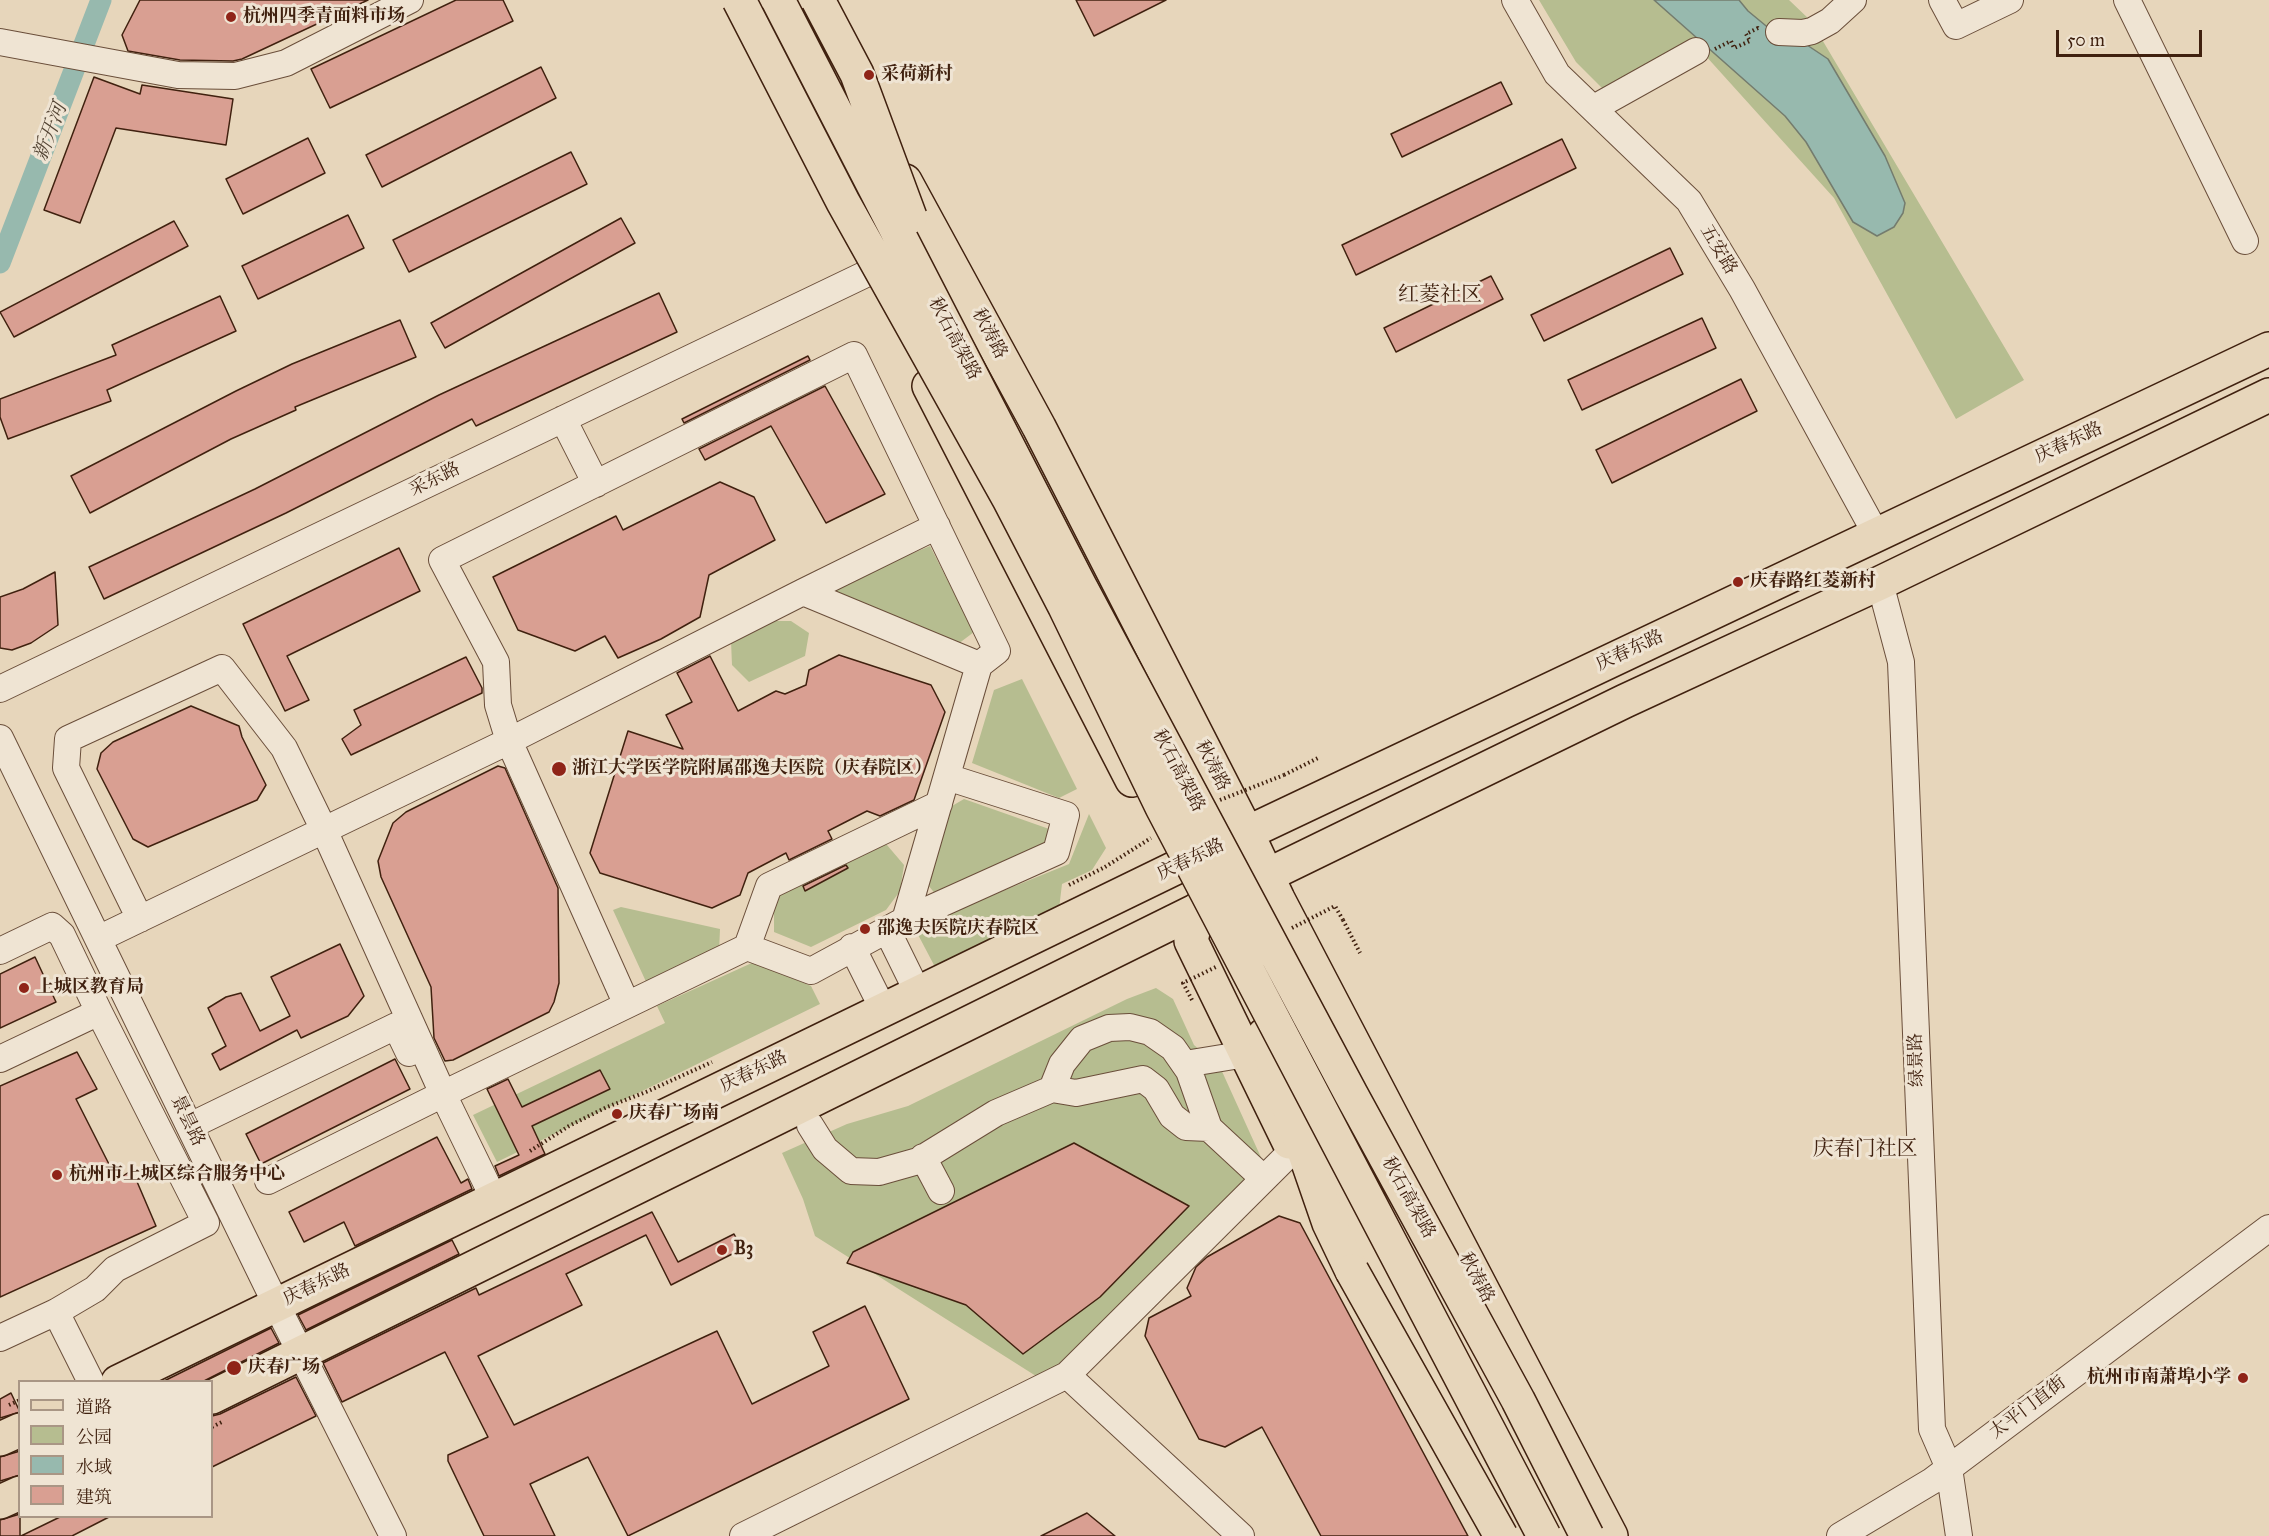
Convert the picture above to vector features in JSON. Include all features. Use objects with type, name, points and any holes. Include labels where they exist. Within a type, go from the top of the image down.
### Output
[{"type":"main road","name":"秋石高架路","points":[[778,0],[1171,759],[1518,1400],[1587,1536]]},
{"type":"main road","name":"秋涛路","points":[[805,0],[1039,427],[1247,833],[1266,876],[1611,1536]]},
{"type":"main road","points":[[818,0],[857,74],[954,340]]},
{"type":"main road","name":"秋石高架路","points":[[736,2],[843,202],[1009,499],[1065,607],[1162,807],[1544,1536]]},
{"type":"main road","points":[[736,2],[870,272],[1264,1035],[1359,1239],[1520,1536]]},
{"type":"main road","name":"庆春东路","points":[[122,1380],[1247,833],[2269,349]]},
{"type":"main road","points":[[213,1396],[1198,909],[1625,701],[1880,583],[2269,395]]},
{"type":"main road","points":[[1198,909],[1191,942],[1489,1536]]},
{"type":"main road","points":[[1264,1035],[1329,1223],[1352,1271],[1501,1536]]},
{"type":"main road","points":[[0,1439],[18,1431]]},
{"type":"main road","points":[[0,1502],[18,1494]]},
{"type":"street","points":[[0,42],[177,75],[235,76],[286,63],[410,0]]},
{"type":"street","name":"五安路","points":[[1515,0],[1557,74],[1689,201],[1742,289],[1876,534]]},
{"type":"street","points":[[1779,32],[1812,32],[1830,21],[1853,0]]},
{"type":"street","points":[[1942,0],[1956,26],[2010,0]]},
{"type":"street","points":[[2127,0],[2245,242]]},
{"type":"street","points":[[1594,108],[1696,51]]},
{"type":"street","name":"采东路","points":[[0,689],[870,272]]},
{"type":"street","points":[[627,1005],[509,741],[498,705],[496,662],[442,560],[854,355],[997,651],[979,665],[939,804],[896,925],[918,993]]},
{"type":"street","points":[[563,419],[596,484]]},
{"type":"street","points":[[98,939],[509,741],[937,526]]},
{"type":"street","name":"绿景路","points":[[1880,583],[1901,662],[1932,1430],[1949,1468],[1959,1536]]},
{"type":"street","points":[[803,592],[979,665]]},
{"type":"street","points":[[140,919],[66,768],[68,739],[222,668],[284,748],[324,830],[437,1097],[488,1202]]},
{"type":"street","name":"景昙路","points":[[0,738],[276,1304],[393,1536]]},
{"type":"street","points":[[747,947],[811,971],[896,925],[1056,852],[1065,815],[947,777]]},
{"type":"street","points":[[268,1181],[747,947],[769,886],[939,804]]},
{"type":"street","points":[[0,951],[52,926],[62,935],[206,1223],[115,1269],[94,1289],[56,1312],[0,1338]]},
{"type":"street","points":[[852,947],[883,1010]]},
{"type":"street","points":[[0,1059],[99,1012]]},
{"type":"street","points":[[190,1126],[396,1026],[437,1097]]},
{"type":"street","points":[[1052,1089],[1062,1064],[1082,1039],[1109,1028],[1130,1027],[1150,1032],[1173,1048],[1185,1064],[1209,1128],[1264,1179]]},
{"type":"street","points":[[1185,1064],[1234,1056]]},
{"type":"street","points":[[810,1125],[825,1149],[851,1172],[879,1172],[923,1157],[996,1113],[1052,1089],[1076,1093],[1143,1079],[1156,1089],[1172,1116],[1186,1127],[1209,1128]]},
{"type":"street","points":[[743,1536],[1067,1375],[1293,1149]]},
{"type":"street","points":[[923,1157],[941,1191]]},
{"type":"street","name":"太平门直街","points":[[1840,1536],[1932,1481],[2269,1228]]},
{"type":"street","points":[[56,1312],[90,1380]]},
{"type":"street","points":[[1067,1375],[1241,1536]]},
{"type":"path","points":[[1696,51],[1711,43],[1714,49],[1731,41],[1734,48],[1749,41],[1746,34],[1758,28],[1765,34],[1779,32]]},
{"type":"path","points":[[1284,775],[1318,758]]},
{"type":"path","points":[[1069,885],[1105,867]]},
{"type":"path","points":[[1343,920],[1360,953]]},
{"type":"green space","points":[[1539,0],[1789,0],[1811,21],[2024,380],[1956,419],[1834,198],[1695,44],[1604,90],[1576,62]]},
{"type":"green space","points":[[930,546],[974,632],[958,644],[833,596],[837,585]]},
{"type":"green space","points":[[769,621],[791,621],[809,633],[805,656],[749,682],[732,665],[731,641]]},
{"type":"green space","points":[[1022,679],[1077,789],[1059,798],[972,763],[994,690]]},
{"type":"green space","points":[[964,799],[1052,830],[1048,851],[937,896],[928,885],[952,806]]},
{"type":"green space","points":[[1089,814],[1106,848],[1092,870],[1062,884],[1059,909],[935,967],[914,927],[1069,864]]},
{"type":"green space","points":[[872,844],[887,845],[904,865],[900,891],[886,910],[811,947],[774,932],[774,905],[778,889]]},
{"type":"green space","points":[[621,907],[720,929],[719,952],[648,986],[613,910]]},
{"type":"green space","points":[[754,962],[811,986],[820,1004],[497,1162],[473,1115],[665,1023],[657,1006]]},
{"type":"green space","points":[[1156,988],[1173,999],[1194,1045],[1220,1067],[1274,1186],[1047,1383],[815,1236],[803,1199],[782,1153],[847,1124],[908,1106],[1127,999]]},
{"type":"water","points":[[1654,0],[1739,0],[1748,11],[1771,30],[1807,45],[1828,59],[1885,156],[1905,203],[1903,213],[1894,227],[1877,236],[1853,222],[1806,142],[1785,116]]},
{"type":"building","name":"杭州四季青面料市场","points":[[140,0],[368,0],[242,59],[233,61],[180,60],[128,51],[122,35]]},
{"type":"building","points":[[456,0],[503,0],[513,21],[330,108],[311,69]]},
{"type":"building","points":[[1076,0],[1166,0],[1094,36]]},
{"type":"building","points":[[541,67],[556,98],[382,187],[366,155]]},
{"type":"building","points":[[94,77],[140,94],[142,85],[233,99],[226,145],[116,128],[80,223],[44,210]]},
{"type":"building","points":[[1501,82],[1512,104],[1402,157],[1391,134]]},
{"type":"building","points":[[308,138],[325,173],[243,214],[226,179]]},
{"type":"building","points":[[1562,139],[1576,168],[1356,275],[1342,245]]},
{"type":"building","points":[[571,152],[587,184],[409,272],[393,240]]},
{"type":"building","points":[[348,215],[364,248],[258,299],[242,266]]},
{"type":"building","points":[[621,218],[635,243],[445,348],[431,323]]},
{"type":"building","points":[[174,221],[188,246],[14,337],[0,312]]},
{"type":"building","points":[[1670,248],[1683,274],[1544,341],[1531,315]]},
{"type":"building","points":[[1491,276],[1503,299],[1396,352],[1384,328]]},
{"type":"building","points":[[659,293],[677,332],[476,426],[472,419],[286,513],[104,599],[89,567],[255,489],[439,395]]},
{"type":"building","points":[[220,296],[236,331],[107,390],[111,401],[8,439],[0,417],[0,399],[116,355],[112,345]]},
{"type":"building","points":[[1702,318],[1716,348],[1582,410],[1568,380]]},
{"type":"building","points":[[400,320],[416,357],[295,407],[296,410],[231,439],[90,513],[71,476],[292,364]]},
{"type":"building","points":[[808,356],[810,360],[684,423],[682,419]]},
{"type":"building","points":[[1741,379],[1757,411],[1612,483],[1596,450]]},
{"type":"building","points":[[825,386],[885,494],[826,523],[771,426],[705,460],[699,449]]},
{"type":"building","points":[[720,482],[754,497],[775,540],[709,575],[700,617],[661,639],[618,658],[605,636],[575,651],[518,630],[493,577],[616,516],[623,530]]},
{"type":"building","points":[[399,548],[420,591],[287,656],[309,700],[285,711],[243,624]]},
{"type":"building","points":[[55,572],[58,625],[31,643],[12,650],[0,648],[0,597],[23,589]]},
{"type":"building","points":[[839,655],[931,685],[945,712],[914,800],[880,816],[867,811],[828,831],[832,839],[789,860],[786,853],[748,873],[740,895],[712,908],[600,873],[590,853],[628,731],[683,749],[666,715],[692,702],[677,673],[710,656],[738,711],[776,691],[785,694],[806,685],[809,670]]},
{"type":"building","points":[[466,657],[482,688],[482,693],[351,755],[342,739],[361,725],[354,710]]},
{"type":"building","points":[[191,706],[239,726],[242,737],[266,785],[257,800],[148,847],[133,839],[97,769],[101,753],[113,742]]},
{"type":"building","points":[[498,766],[505,768],[558,888],[559,983],[549,1012],[453,1060],[445,1061],[434,1038],[431,987],[381,877],[378,861],[393,823],[406,812]]},
{"type":"building","points":[[846,865],[848,868],[805,891],[803,886]]},
{"type":"building","points":[[340,944],[364,996],[348,1016],[301,1038],[297,1030],[220,1070],[212,1054],[226,1046],[208,1008],[226,997],[241,993],[260,1031],[290,1016],[271,977]]},
{"type":"building","name":"上城区教育局","points":[[35,957],[56,1002],[0,1028],[0,974]]},
{"type":"building","name":"杭州市上城区综合服务中心","points":[[77,1052],[97,1089],[76,1099],[117,1180],[132,1170],[156,1226],[0,1297],[0,1086]]},
{"type":"building","points":[[395,1059],[410,1089],[261,1164],[246,1134]]},
{"type":"building","points":[[600,1070],[610,1089],[532,1126],[545,1154],[499,1176],[495,1166],[519,1155],[487,1089],[508,1079],[522,1107]]},
{"type":"building","points":[[437,1137],[461,1183],[468,1179],[472,1189],[355,1246],[344,1222],[304,1242],[289,1212]]},
{"type":"building","points":[[1074,1143],[1189,1206],[1100,1297],[1023,1354],[966,1305],[847,1263],[853,1252]]},
{"type":"building","points":[[652,1212],[678,1262],[734,1234],[742,1249],[671,1285],[646,1235],[566,1274],[582,1305],[478,1356],[514,1425],[717,1331],[752,1404],[829,1366],[813,1332],[865,1306],[909,1399],[628,1536],[588,1457],[530,1484],[555,1536],[484,1536],[448,1461],[448,1455],[488,1437],[445,1352],[342,1402],[323,1363],[476,1288],[479,1295]]},
{"type":"building","points":[[1279,1216],[1300,1223],[1468,1536],[1321,1536],[1262,1427],[1225,1447],[1199,1439],[1145,1336],[1149,1318],[1191,1296],[1187,1288],[1196,1267],[1207,1257]]},
{"type":"building","points":[[452,1240],[459,1254],[306,1330],[298,1315]]},
{"type":"building","points":[[271,1328],[279,1343],[206,1380],[166,1380]]},
{"type":"building","points":[[296,1377],[316,1416],[213,1467],[213,1416]]},
{"type":"building","points":[[11,1393],[18,1413],[0,1418],[0,1399]]},
{"type":"building","points":[[18,1452],[18,1476],[0,1481],[0,1457]]},
{"type":"building","points":[[1087,1513],[1115,1536],[1041,1536]]},
{"type":"building","points":[[18,1515],[20,1536],[0,1536],[0,1520]]},
{"type":"building","points":[[58,1518],[107,1518],[72,1536],[21,1536]]},
{"type":"waterway","name":"新开河","points":[[0,263],[101,0]]},
{"type":"place","name":"杭州四季青面料市场","points":[[231,17]]},
{"type":"place","name":"采荷新村","points":[[869,75]]},
{"type":"place","name":"庆春路红菱新村","points":[[1738,582]]},
{"type":"place","name":"浙江大学医学院附属邵逸夫医院（庆春院区）","points":[[559,769]]},
{"type":"place","name":"邵逸夫医院庆春院区","points":[[865,929]]},
{"type":"place","name":"上城区教育局","points":[[24,988]]},
{"type":"place","name":"庆春广场南","points":[[617,1114]]},
{"type":"place","name":"杭州市上城区综合服务中心","points":[[57,1175]]},
{"type":"place","name":"B3","points":[[722,1250]]},
{"type":"place","name":"庆春广场","points":[[234,1368]]},
{"type":"place","name":"杭州市南萧埠小学","points":[[2243,1378]]},
{"type":"district","name":"红菱社区","points":[[1440,296]]},
{"type":"district","name":"庆春门社区","points":[[1865,1150]]}]
